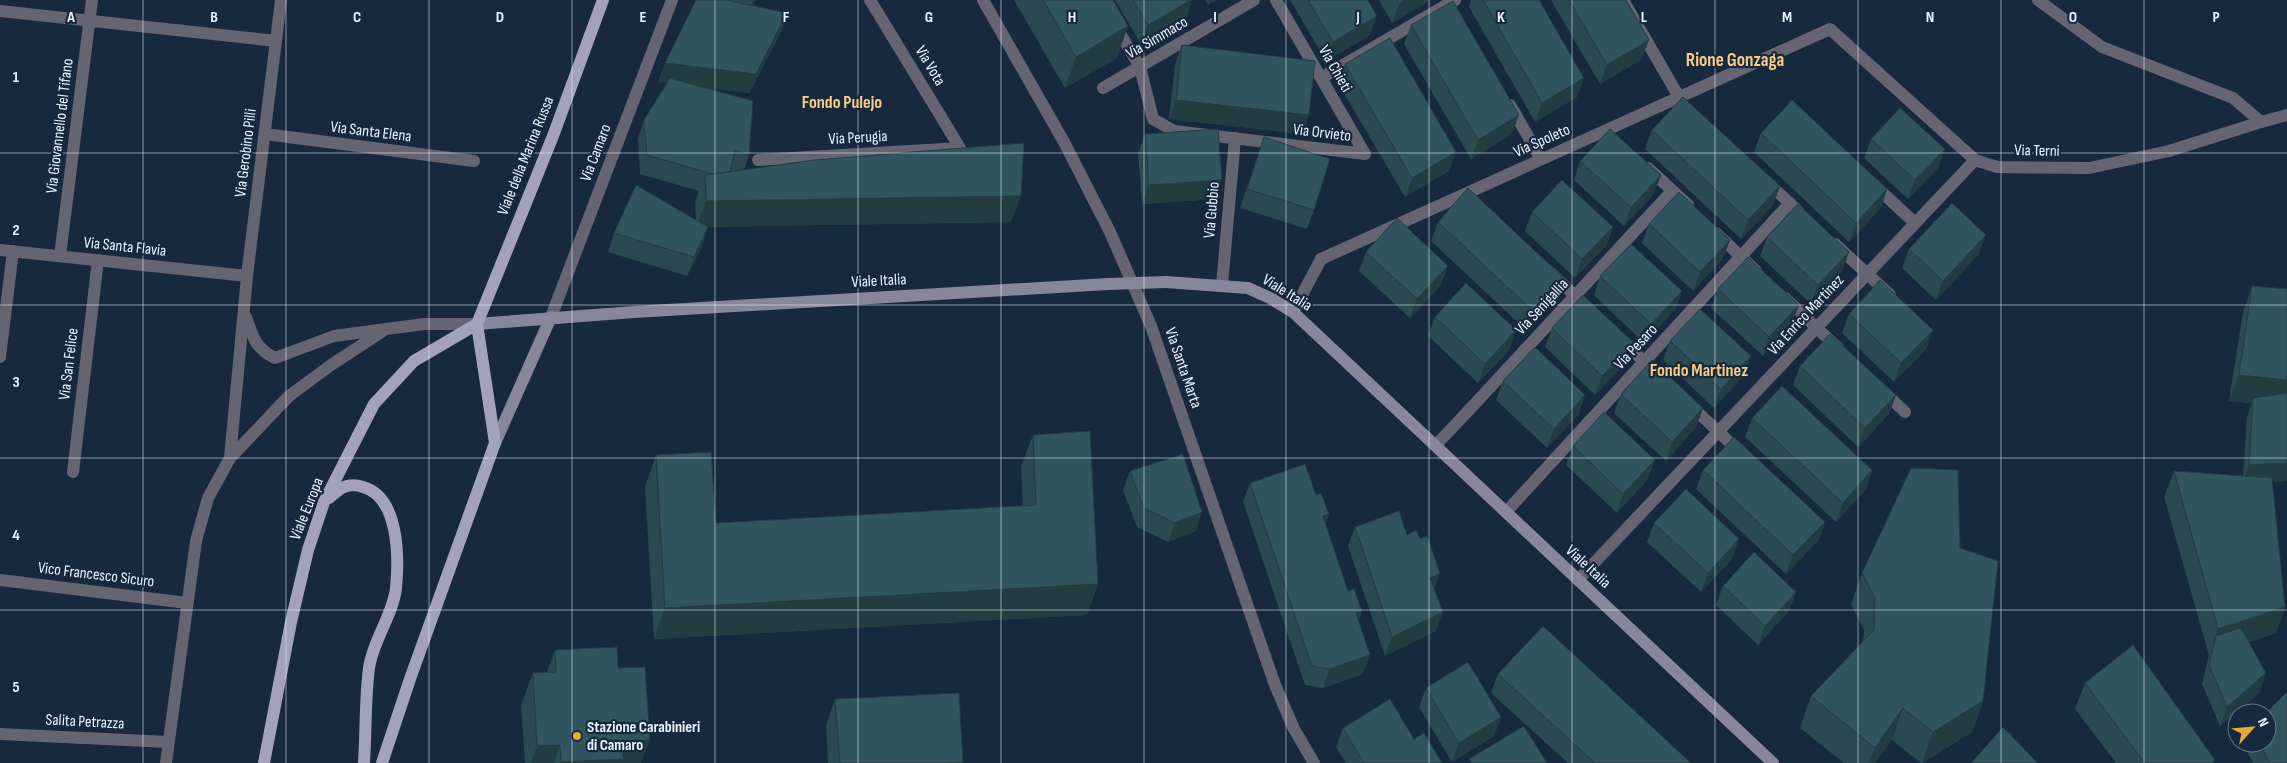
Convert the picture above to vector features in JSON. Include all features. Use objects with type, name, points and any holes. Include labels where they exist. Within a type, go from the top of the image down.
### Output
[{"type":"main road","name":"Viale della Marina Russa","points":[[477,324],[553,136],[603,0]]},
{"type":"main road","name":"Viale Italia","points":[[477,324],[1108,284],[1166,282],[1248,288],[1270,298],[1293,312],[1773,763]]},
{"type":"main road","points":[[382,763],[410,679],[495,443],[551,318]]},
{"type":"main road","points":[[477,324],[495,443]]},
{"type":"main road","name":"Viale Europa","points":[[264,763],[293,613],[308,550],[324,502],[374,404],[414,360],[477,324]]},
{"type":"main road","points":[[324,502],[342,487],[351,484],[370,489],[386,506],[392,521],[396,541],[396,590],[369,666],[364,763]]},
{"type":"street","name":"Via Giovannello del Tifano","points":[[60,256],[92,0]]},
{"type":"street","name":"Via Gerobino Pilli","points":[[230,458],[244,310],[281,0]]},
{"type":"street","name":"Via Camaro","points":[[551,318],[672,0]]},
{"type":"street","name":"Via Vota","points":[[870,0],[960,148]]},
{"type":"street","name":"Via Santa Marta","points":[[983,0],[1064,142],[1110,232],[1151,326],[1275,686],[1294,729],[1314,763]]},
{"type":"street","name":"Via Orvieto","points":[[1100,0],[1140,67],[1153,119],[1174,131],[1365,154]]},
{"type":"street","name":"Via Simmaco","points":[[1103,88],[1254,0]]},
{"type":"street","name":"Via Chieti","points":[[1276,0],[1365,154]]},
{"type":"street","points":[[1623,0],[1679,97]]},
{"type":"street","points":[[2038,0],[2102,47],[2234,98],[2261,122]]},
{"type":"street","points":[[1321,78],[1453,3]]},
{"type":"street","points":[[0,11],[276,41]]},
{"type":"street","name":"Via Spoleto","points":[[1293,312],[1321,259],[1470,196],[1541,160],[1611,133],[1679,97],[1830,29]]},
{"type":"street","name":"Via Terni","points":[[1830,29],[1975,160],[1997,167],[2089,168],[2169,151],[2261,122],[2287,116]]},
{"type":"street","points":[[1503,94],[1541,160]]},
{"type":"street","name":"Via Santa Elena","points":[[265,134],[474,161]]},
{"type":"street","name":"Via Gubbio","points":[[1222,285],[1235,138]]},
{"type":"street","name":"Via Perugia","points":[[758,160],[960,148]]},
{"type":"street","points":[[1636,157],[1850,360]]},
{"type":"street","name":"Via Enrico Martinez","points":[[1578,580],[1975,160]]},
{"type":"street","points":[[1758,173],[1811,223]]},
{"type":"street","points":[[1867,178],[1915,223]]},
{"type":"street","name":"Via Senigallia","points":[[1436,445],[1672,191]]},
{"type":"street","name":"Via Pesaro","points":[[1506,512],[1790,203]]},
{"type":"street","points":[[1825,236],[1901,305]]},
{"type":"street","points":[[0,357],[6,251]]},
{"type":"street","name":"Via Santa Flavia","points":[[6,251],[248,276]]},
{"type":"street","name":"Via San Felice","points":[[73,472],[98,260]]},
{"type":"street","points":[[1539,261],[1753,465]]},
{"type":"street","points":[[244,310],[253,338],[262,351],[275,358],[334,336],[424,324],[477,324]]},
{"type":"street","points":[[166,763],[196,541],[208,498],[230,458],[289,396],[331,365],[386,329]]},
{"type":"street","points":[[1871,380],[1905,412]]},
{"type":"street","name":"Vico Francesco Sicuro","points":[[0,580],[188,603]]},
{"type":"street","name":"Salita Petrazza","points":[[0,735],[168,742]]},
{"type":"building","points":[[696,0],[726,0],[787,13],[756,74],[665,63]]},
{"type":"building","points":[[1043,0],[1113,0],[1128,26],[1076,57]]},
{"type":"building","points":[[1133,0],[1191,0],[1148,25]]},
{"type":"building","points":[[1308,0],[1368,0],[1377,16],[1333,42]]},
{"type":"building","points":[[1397,0],[1405,0],[1399,4]]},
{"type":"building","points":[[1483,0],[1539,0],[1584,78],[1542,103]]},
{"type":"building","points":[[1569,0],[1626,0],[1649,40],[1607,65]]},
{"type":"building","points":[[1453,1],[1519,115],[1478,140],[1411,25]]},
{"type":"building","points":[[1390,38],[1456,152],[1412,178],[1345,64]]},
{"type":"building","points":[[1182,45],[1315,61],[1309,115],[1176,100]]},
{"type":"building","points":[[670,78],[753,101],[749,155],[735,150],[730,172],[713,174],[647,155],[644,120]]},
{"type":"building","points":[[1683,97],[1780,186],[1748,220],[1652,130]]},
{"type":"building","points":[[1792,100],[1887,189],[1856,223],[1761,133]]},
{"type":"building","points":[[1900,108],[1945,149],[1915,180],[1871,139]]},
{"type":"building","points":[[1218,129],[1222,180],[1149,185],[1145,134]]},
{"type":"building","points":[[1610,129],[1661,175],[1631,207],[1580,161]]},
{"type":"building","points":[[1264,137],[1330,159],[1314,210],[1247,189]]},
{"type":"building","points":[[1024,143],[1021,196],[706,201],[705,175],[815,160]]},
{"type":"building","points":[[1562,180],[1613,227],[1582,259],[1532,212]]},
{"type":"building","points":[[636,185],[708,227],[694,257],[614,233]]},
{"type":"building","points":[[1468,188],[1564,278],[1534,312],[1438,222]]},
{"type":"building","points":[[1679,192],[1730,240],[1700,272],[1649,224]]},
{"type":"building","points":[[1952,203],[1986,235],[1943,281],[1909,249]]},
{"type":"building","points":[[1798,204],[1849,252],[1818,285],[1767,237]]},
{"type":"building","points":[[1397,218],[1448,266],[1417,299],[1366,252]]},
{"type":"building","points":[[1631,244],[1682,291],[1651,324],[1600,276]]},
{"type":"building","points":[[1748,257],[1799,305],[1769,337],[1718,289]]},
{"type":"building","points":[[1880,280],[1933,330],[1901,363],[1849,314]]},
{"type":"building","points":[[1466,283],[1516,330],[1485,364],[1435,317]]},
{"type":"building","points":[[2252,286],[2287,289],[2287,380],[2239,375]]},
{"type":"building","points":[[1583,295],[1634,343],[1602,376],[1552,328]]},
{"type":"building","points":[[1700,309],[1751,356],[1721,389],[1670,341]]},
{"type":"building","points":[[1830,334],[1896,395],[1865,428],[1800,366]]},
{"type":"building","points":[[1535,347],[1585,395],[1554,429],[1503,381]]},
{"type":"building","points":[[1652,360],[1703,408],[1672,442],[1621,394]]},
{"type":"building","points":[[1782,386],[1872,470],[1843,503],[1752,418]]},
{"type":"building","points":[[2287,393],[2287,463],[2249,465],[2253,398]]},
{"type":"building","points":[[1604,412],[1655,460],[1623,494],[1573,446]]},
{"type":"building","points":[[1090,431],[1098,584],[665,608],[656,455],[711,452],[716,523],[1036,505],[1033,435]]},
{"type":"building","points":[[1734,437],[1825,522],[1793,555],[1703,470]]},
{"type":"building","points":[[1183,454],[1202,512],[1175,523],[1144,508],[1130,471]]},
{"type":"building","points":[[1305,464],[1316,495],[1321,493],[1329,514],[1323,516],[1348,591],[1354,589],[1362,611],[1356,613],[1370,655],[1330,669],[1312,666],[1250,483]]},
{"type":"building","points":[[1911,468],[1958,470],[1960,548],[1998,561],[1983,701],[1933,732],[1903,708],[1875,748],[1811,696],[1874,630],[1875,598],[1862,573]]},
{"type":"building","points":[[2174,471],[2272,478],[2285,607],[2218,629]]},
{"type":"building","points":[[1686,489],[1739,539],[1708,573],[1654,523]]},
{"type":"building","points":[[1399,511],[1407,535],[1416,530],[1420,539],[1427,536],[1440,573],[1430,578],[1443,612],[1392,637],[1355,527]]},
{"type":"building","points":[[1754,552],[1796,592],[1765,626],[1723,586]]},
{"type":"building","points":[[1543,626],[1691,763],[1595,763],[1498,674]]},
{"type":"building","points":[[2241,628],[2266,673],[2232,703],[2227,703],[2227,707],[2209,665],[2216,636]]},
{"type":"building","points":[[2133,645],[2215,760],[2211,763],[2145,763],[2085,683]]},
{"type":"building","points":[[617,647],[618,668],[645,667],[650,740],[623,741],[623,759],[561,762],[560,745],[537,746],[533,673],[556,672],[555,650]]},
{"type":"building","points":[[1468,662],[1501,717],[1459,743],[1426,688]]},
{"type":"building","points":[[2287,692],[2287,763],[2270,763],[2264,753],[2277,753],[2276,703]]},
{"type":"building","points":[[959,693],[963,762],[840,763],[835,699]]},
{"type":"building","points":[[1390,699],[1414,739],[1424,733],[1442,763],[1364,763],[1343,728]]},
{"type":"building","points":[[1524,726],[1547,763],[1472,763],[1469,759]]},
{"type":"building","points":[[2003,727],[2038,763],[1971,763]]},
{"type":"place","name":"Stazione Carabinieri di Camaro","points":[[577,736]]},
{"type":"district","name":"Rione Gonzaga","points":[[1735,60]]},
{"type":"district","name":"Fondo Pulejo","points":[[842,102]]},
{"type":"district","name":"Fondo Martinez","points":[[1699,370]]}]
